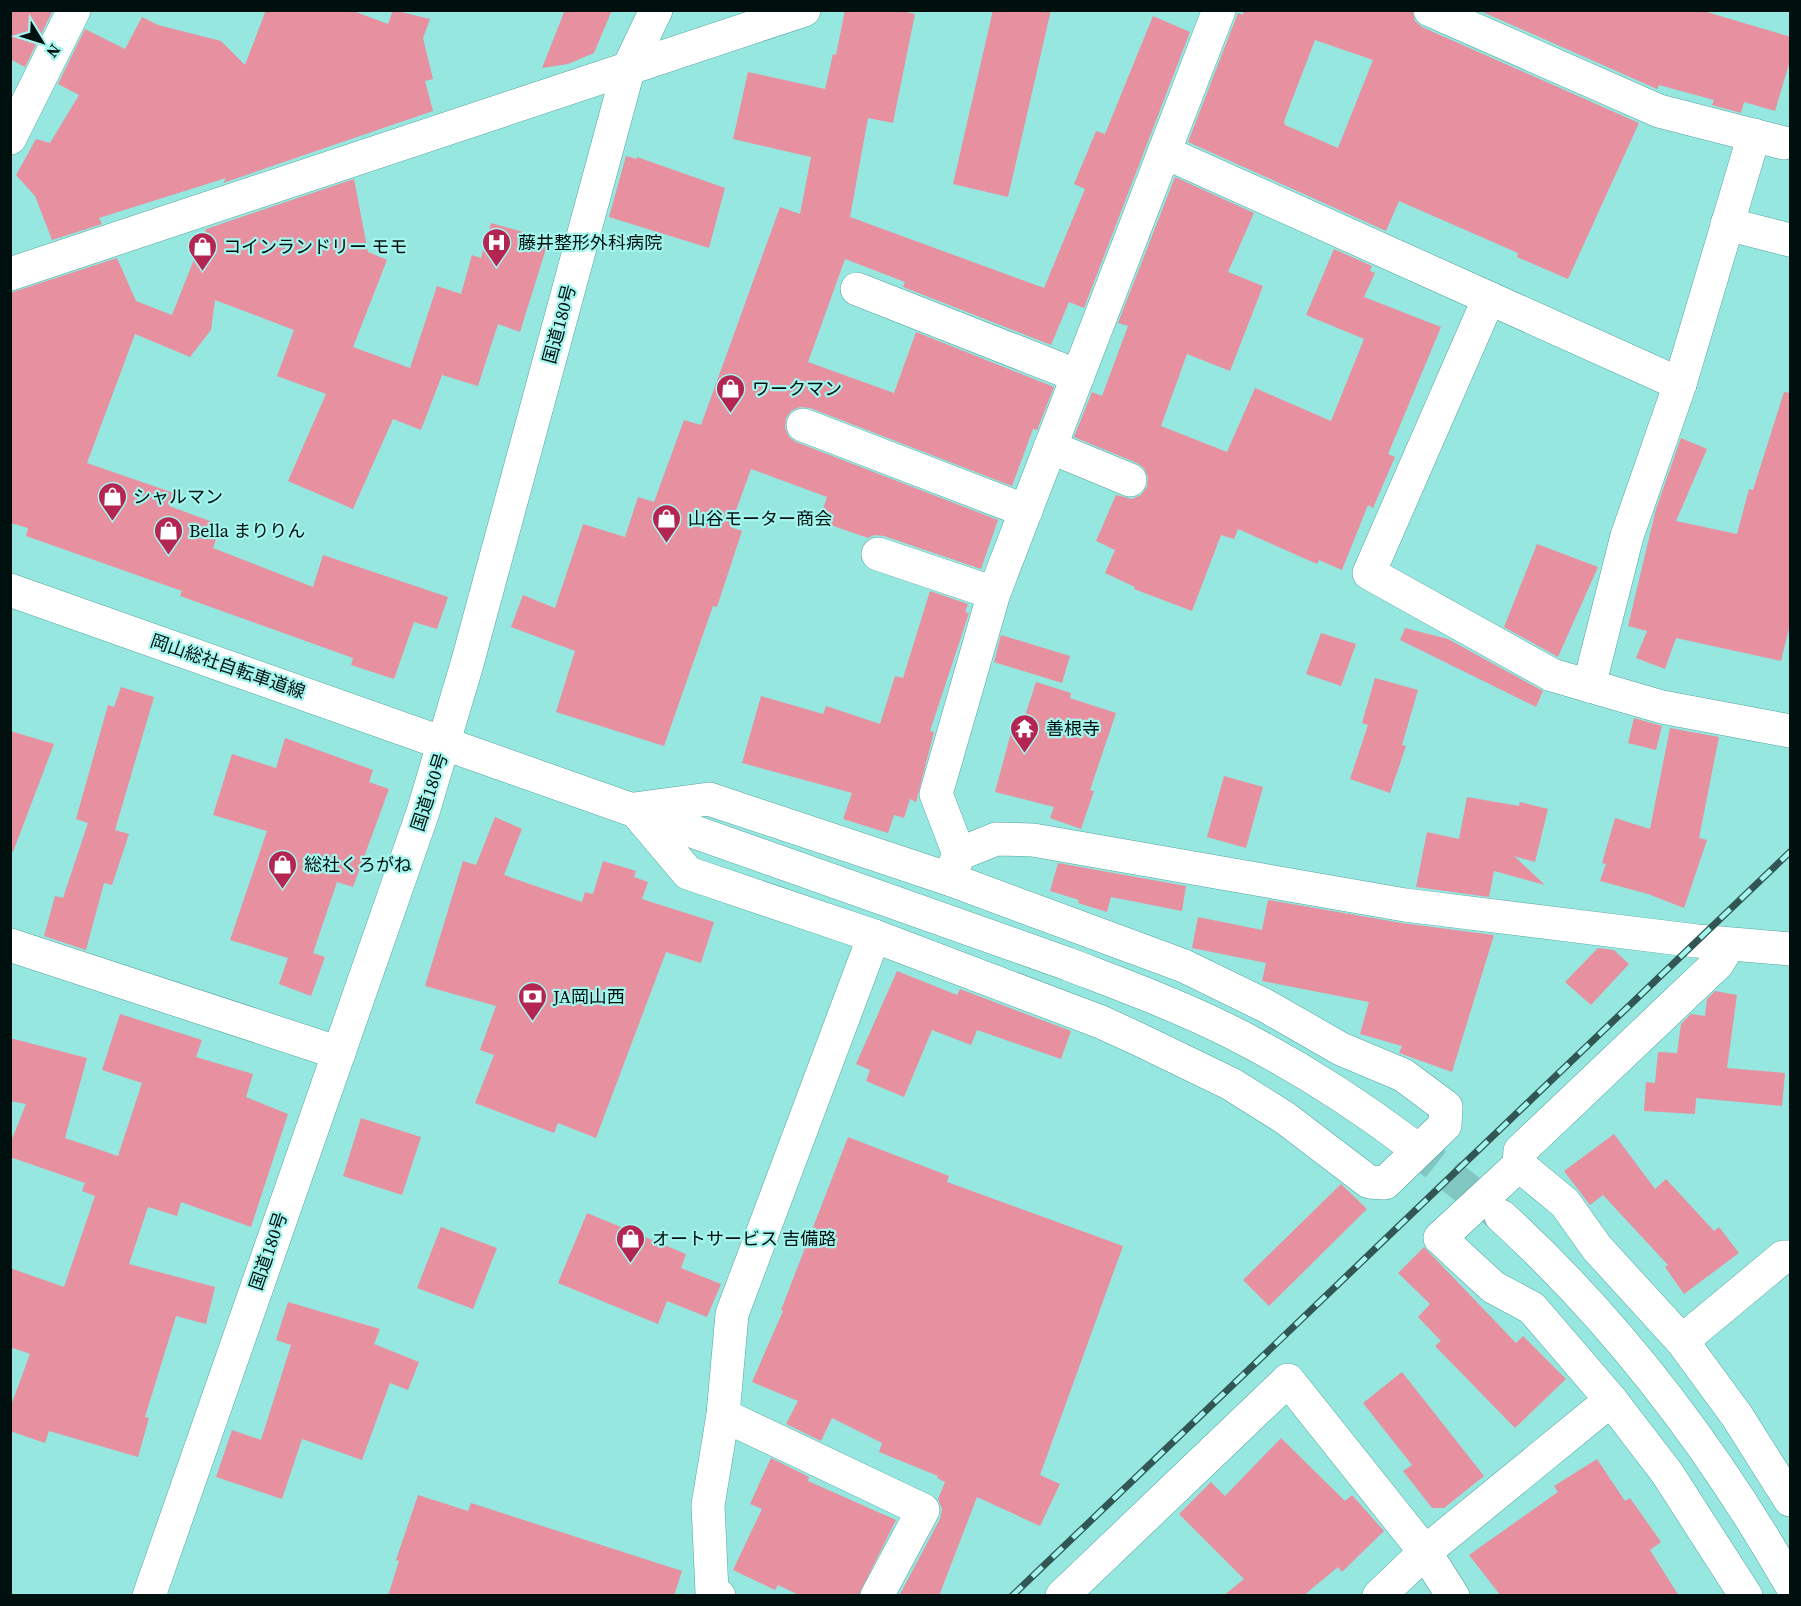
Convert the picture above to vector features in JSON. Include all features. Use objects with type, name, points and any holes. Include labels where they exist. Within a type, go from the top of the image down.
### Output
[{"type":"main road","points":[[10,138],[74,10]]},
{"type":"main road","name":"国道180号","points":[[149,1596],[423,812],[445,742],[629,67],[656,10]]},
{"type":"main road","points":[[10,274],[804,10]]},
{"type":"main road","points":[[954,867],[936,794],[994,593],[1219,10]]},
{"type":"main road","points":[[1430,10],[1659,111],[1769,139],[1727,224],[1680,384],[1627,536],[1589,686]]},
{"type":"main road","points":[[1164,152],[1680,384]]},
{"type":"main road","points":[[1727,224],[1791,240]]},
{"type":"main road","points":[[858,289],[1078,376]]},
{"type":"main road","points":[[1489,298],[1369,573],[1552,675],[1662,707],[1791,731]]},
{"type":"main road","points":[[803,425],[1026,511]]},
{"type":"main road","points":[[1050,447],[1130,480]]},
{"type":"main road","points":[[878,554],[994,593]]},
{"type":"main road","name":"岡山総社自転車道線","points":[[10,591],[634,809],[1068,964],[1158,999],[1228,1031],[1311,1075],[1410,1144]]},
{"type":"main road","points":[[709,800],[954,867],[1117,940],[1225,985],[1341,1049],[1402,1075],[1446,1107],[1445,1125],[1385,1183],[1369,1182],[1285,1118],[1231,1084],[1101,1022],[874,936],[688,873],[634,809],[709,800]]},
{"type":"main road","points":[[954,867],[996,839],[1033,840],[1405,905],[1729,945],[1791,949]]},
{"type":"main road","points":[[720,1596],[712,1592],[708,1505],[723,1415],[732,1314],[874,936]]},
{"type":"main road","points":[[10,945],[339,1053]]},
{"type":"main road","points":[[1729,945],[1719,963],[1520,1151],[1518,1165],[1440,1238],[1493,1287],[1532,1308],[1611,1400],[1667,1473],[1746,1596]]},
{"type":"main road","points":[[1518,1165],[1565,1203],[1597,1248],[1683,1341],[1737,1416],[1791,1500]]},
{"type":"main road","points":[[1501,1216],[1553,1263],[1644,1366],[1700,1440],[1758,1527],[1791,1583]]},
{"type":"main road","points":[[1683,1341],[1783,1257],[1791,1257]]},
{"type":"main road","points":[[1062,1596],[1288,1380],[1425,1552],[1453,1596]]},
{"type":"main road","points":[[1379,1596],[1425,1552],[1611,1400]]},
{"type":"main road","points":[[723,1415],[923,1510],[877,1596]]},
{"type":"building","points":[[10,10],[52,12],[25,67],[10,59]]},
{"type":"building","points":[[266,10],[350,10],[388,24],[393,10],[430,19],[423,38],[433,79],[425,81],[433,111],[223,183],[226,178],[99,218],[102,224],[52,240],[35,196],[16,175],[36,139],[50,143],[79,95],[58,84],[85,29],[125,49],[142,17],[158,25],[221,41],[245,65]]},
{"type":"building","points":[[565,10],[612,10],[594,53],[568,64],[542,68]]},
{"type":"building","points":[[845,10],[897,10],[915,14],[893,123],[868,118],[850,217],[1044,288],[1085,189],[1074,184],[1096,131],[1105,134],[1153,16],[1190,32],[1084,308],[1069,302],[1051,345],[903,287],[905,282],[845,259],[808,362],[894,393],[916,332],[1054,387],[1037,430],[1033,429],[1012,486],[810,408],[800,407],[791,411],[786,418],[785,428],[789,437],[796,442],[998,520],[981,569],[884,536],[874,535],[868,538],[819,521],[827,497],[751,469],[730,527],[742,531],[717,607],[713,606],[664,746],[556,712],[575,651],[511,627],[523,595],[555,608],[583,524],[625,537],[638,497],[654,502],[684,420],[701,425],[780,207],[800,214],[811,157],[733,139],[748,72],[825,89],[833,54],[836,55]]},
{"type":"building","points":[[993,10],[1051,10],[1008,197],[953,184]]},
{"type":"building","points":[[1244,10],[1412,10],[1415,21],[1422,27],[1639,123],[1568,279],[1517,257],[1518,253],[1399,201],[1386,231],[1188,142],[1238,13],[1243,15]],"holes":[[[1315,40],[1373,60],[1338,148],[1285,125],[1284,121]]]},
{"type":"building","points":[[1478,10],[1700,10],[1791,37],[1791,57],[1775,111],[1744,102],[1741,113],[1712,105],[1714,100],[1659,85],[1657,89]]},
{"type":"building","points":[[626,156],[637,159],[637,157],[725,188],[709,248],[609,217]]},
{"type":"building","points":[[1175,177],[1254,213],[1228,272],[1263,286],[1230,371],[1187,354],[1161,426],[1227,452],[1255,388],[1331,421],[1364,339],[1306,315],[1334,249],[1372,266],[1370,271],[1375,273],[1364,297],[1441,327],[1388,454],[1395,457],[1373,508],[1368,505],[1342,570],[1319,560],[1317,564],[1238,529],[1234,539],[1221,535],[1192,611],[1134,589],[1135,587],[1105,573],[1115,550],[1096,541],[1116,495],[1132,499],[1141,495],[1147,487],[1148,477],[1144,468],[1137,463],[1074,437],[1092,392],[1102,396],[1128,326],[1118,323]]},
{"type":"building","points":[[354,179],[368,252],[387,260],[353,347],[410,368],[437,286],[461,294],[472,255],[481,258],[491,223],[549,239],[520,332],[498,324],[478,386],[442,375],[421,430],[393,419],[353,509],[288,481],[326,394],[277,376],[294,330],[215,300],[211,330],[190,357],[135,334],[87,463],[174,493],[169,506],[221,525],[213,548],[313,587],[323,555],[448,597],[437,629],[414,622],[394,679],[351,665],[353,658],[180,596],[182,591],[26,536],[28,528],[10,523],[10,293],[117,258],[136,301],[172,315],[206,229]]},
{"type":"building","points":[[1784,392],[1791,393],[1791,620],[1781,661],[1676,638],[1665,669],[1636,658],[1647,631],[1628,626],[1656,509],[1681,438],[1707,449],[1676,521],[1737,534],[1749,489],[1753,490]]},
{"type":"building","points":[[1537,544],[1598,567],[1558,657],[1504,627]]},
{"type":"building","points":[[930,591],[968,604],[965,612],[969,613],[930,731],[934,732],[916,802],[910,799],[904,818],[894,815],[888,833],[843,819],[852,793],[742,763],[761,696],[823,714],[826,706],[880,724],[895,676],[903,678]]},
{"type":"building","points":[[1405,628],[1448,639],[1543,691],[1536,707],[1400,640]]},
{"type":"building","points":[[1321,633],[1356,644],[1341,686],[1306,674]]},
{"type":"building","points":[[1001,635],[1070,656],[1062,683],[994,662]]},
{"type":"building","points":[[1375,678],[1418,690],[1402,745],[1406,746],[1390,793],[1350,779],[1368,725],[1362,723]]},
{"type":"building","points":[[1036,682],[1071,693],[1070,698],[1116,713],[1090,790],[1094,791],[1081,829],[1050,818],[1054,807],[995,792],[1012,729],[1020,731]]},
{"type":"building","points":[[121,687],[154,697],[115,830],[129,834],[112,885],[104,883],[86,950],[44,936],[55,896],[63,898],[88,823],[76,819],[108,705],[114,707]]},
{"type":"building","points":[[1634,718],[1662,726],[1656,750],[1628,743]]},
{"type":"building","points":[[1670,728],[1719,737],[1699,838],[1707,840],[1684,908],[1648,894],[1600,881],[1606,864],[1602,863],[1615,818],[1650,829]]},
{"type":"building","points":[[10,731],[54,744],[13,852],[10,852]]},
{"type":"building","points":[[285,738],[373,770],[369,782],[389,789],[353,887],[337,882],[313,953],[325,957],[311,996],[279,984],[288,958],[230,940],[267,831],[213,815],[232,754],[276,768]]},
{"type":"building","points":[[1224,776],[1263,787],[1246,848],[1207,837]]},
{"type":"building","points":[[1467,797],[1519,806],[1520,802],[1548,809],[1535,862],[1514,856],[1545,885],[1494,871],[1489,897],[1416,887],[1427,832],[1459,839]]},
{"type":"building","points":[[495,817],[522,829],[504,875],[582,902],[585,892],[593,894],[603,861],[636,871],[634,877],[648,882],[642,899],[714,922],[701,963],[666,952],[596,1138],[558,1123],[554,1133],[475,1103],[494,1055],[480,1050],[496,1006],[425,986],[463,861],[476,865]]},
{"type":"building","points":[[1058,863],[1186,886],[1182,911],[1111,897],[1107,912],[1078,903],[1079,900],[1050,891]]},
{"type":"building","points":[[1268,900],[1402,923],[1494,935],[1452,1072],[1399,1053],[1402,1046],[1360,1034],[1369,1002],[1262,981],[1266,963],[1192,948],[1198,917],[1262,930]]},
{"type":"building","points":[[1598,948],[1614,950],[1629,964],[1591,1005],[1565,982]]},
{"type":"building","points":[[897,971],[957,995],[960,989],[1071,1031],[1061,1059],[977,1030],[971,1045],[932,1030],[904,1097],[866,1081],[870,1070],[856,1064]]},
{"type":"building","points":[[1715,991],[1737,995],[1727,1068],[1785,1073],[1782,1106],[1696,1098],[1695,1114],[1644,1111],[1646,1082],[1655,1083],[1658,1052],[1677,1053],[1681,1024],[1691,1014],[1705,1016],[1707,999]]},
{"type":"building","points":[[120,1014],[202,1040],[196,1057],[253,1074],[246,1097],[288,1114],[251,1227],[181,1202],[177,1216],[148,1207],[129,1264],[215,1287],[206,1324],[176,1316],[145,1417],[149,1418],[138,1457],[49,1431],[45,1443],[10,1431],[10,1408],[30,1354],[10,1347],[10,1268],[64,1287],[95,1196],[82,1191],[85,1183],[10,1157],[10,1144],[26,1104],[10,1101],[10,1038],[87,1058],[65,1138],[118,1156],[142,1083],[102,1070]]},
{"type":"building","points":[[361,1118],[421,1137],[402,1195],[343,1176]]},
{"type":"building","points":[[1614,1134],[1655,1189],[1666,1179],[1714,1231],[1719,1227],[1739,1253],[1684,1294],[1665,1267],[1668,1265],[1603,1195],[1590,1205],[1564,1171]]},
{"type":"building","points":[[848,1137],[949,1176],[947,1182],[1123,1246],[1040,1475],[1060,1484],[1040,1526],[977,1497],[939,1596],[899,1596],[940,1519],[942,1509],[938,1499],[945,1482],[937,1478],[938,1476],[879,1452],[882,1443],[832,1418],[821,1441],[786,1424],[798,1401],[752,1382],[783,1311],[781,1310]]},
{"type":"building","points":[[1341,1184],[1367,1209],[1269,1306],[1243,1280]]},
{"type":"building","points":[[587,1213],[686,1254],[681,1268],[721,1284],[707,1317],[667,1301],[658,1324],[558,1283]]},
{"type":"building","points":[[441,1227],[497,1248],[473,1309],[417,1288]]},
{"type":"building","points":[[1424,1247],[1516,1343],[1523,1336],[1566,1379],[1515,1428],[1435,1346],[1441,1341],[1418,1317],[1430,1304],[1398,1273]]},
{"type":"building","points":[[288,1302],[380,1329],[374,1344],[419,1362],[408,1390],[390,1383],[362,1460],[302,1439],[282,1499],[216,1477],[232,1430],[261,1440],[291,1345],[276,1340]]},
{"type":"building","points":[[1402,1372],[1484,1476],[1444,1508],[1432,1508],[1403,1471],[1412,1465],[1363,1403]]},
{"type":"building","points":[[1281,1438],[1345,1501],[1352,1495],[1384,1531],[1342,1572],[1338,1567],[1303,1596],[1223,1596],[1244,1579],[1179,1514],[1211,1482],[1225,1496]]},
{"type":"building","points":[[771,1458],[809,1477],[808,1481],[896,1520],[858,1596],[801,1596],[778,1585],[775,1590],[733,1570],[762,1509],[750,1504]]},
{"type":"building","points":[[1597,1459],[1625,1501],[1630,1498],[1661,1542],[1650,1550],[1679,1596],[1501,1596],[1469,1555],[1558,1492],[1554,1486]]},
{"type":"building","points":[[418,1495],[468,1511],[471,1503],[682,1571],[674,1596],[388,1596],[399,1561],[396,1560]]},
{"type":"tunnel","points":[[1410,1144],[1501,1216]]},
{"type":"railway","points":[[1012,1596],[1790,852]]},
{"type":"place","name":"藤井整形外科病院","points":[[497,268]]},
{"type":"place","name":"コインランドリー モモ","points":[[202,272]]},
{"type":"place","name":"ワークマン","points":[[731,414]]},
{"type":"place","name":"シャルマン","points":[[112,522]]},
{"type":"place","name":"山谷モーター商会","points":[[667,544]]},
{"type":"place","name":"Bella まりりん","points":[[168,556]]},
{"type":"place","name":"善根寺","points":[[1025,754]]},
{"type":"place","name":"総社くろがね","points":[[283,890]]},
{"type":"place","name":"JA岡山西","points":[[532,1022]]},
{"type":"place","name":"オートサービス 吉備路","points":[[631,1264]]}]
